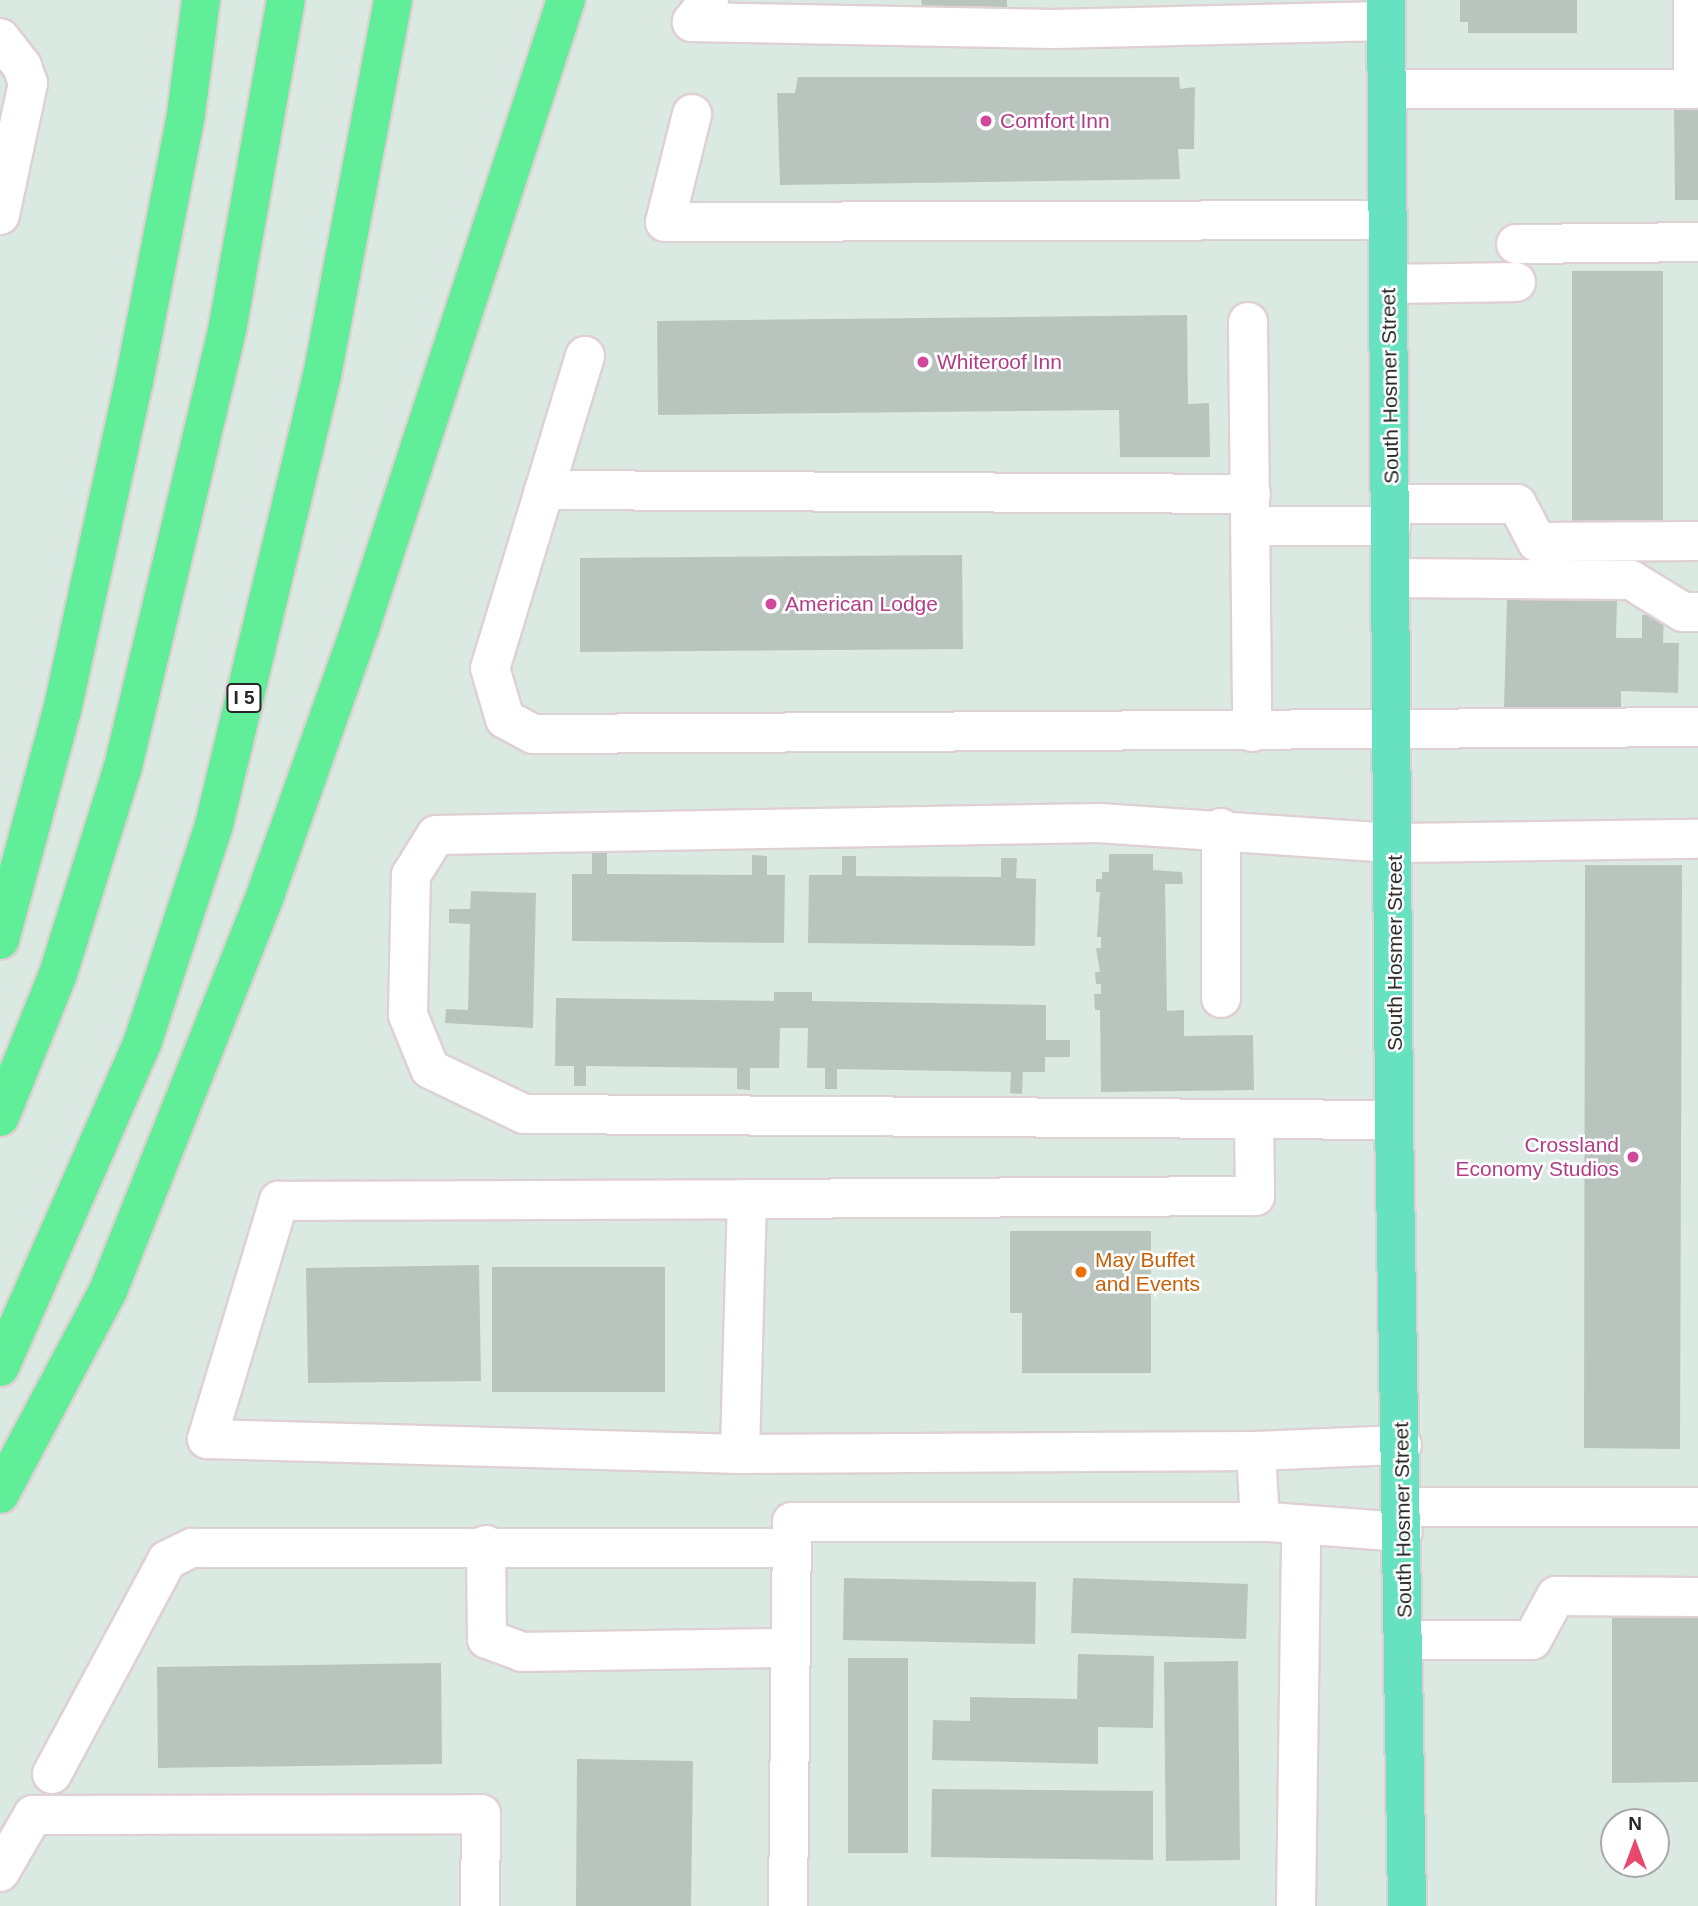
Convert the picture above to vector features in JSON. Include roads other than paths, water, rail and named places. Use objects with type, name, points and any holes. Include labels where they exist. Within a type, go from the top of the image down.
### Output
[{"type":"highway","points":[[0,940],[62,710],[131,395],[186,114],[201,0]]},
{"type":"highway","points":[[0,1117],[58,974],[123,767],[228,325],[286,0]]},
{"type":"highway","name":"I 5","points":[[0,1367],[143,1041],[214,825],[322,376],[393,0]]},
{"type":"highway","points":[[0,1494],[108,1291],[266,893],[360,629],[566,0]]},
{"type":"main road","name":"South Hosmer Street","points":[[1386,10],[1395,844],[1394,1119],[1402,1445],[1407,1906]]},
{"type":"lane","points":[[709,0],[692,22],[1386,10]]},
{"type":"lane","points":[[1387,89],[1693,89],[1693,0]]},
{"type":"lane","points":[[0,38],[22,66],[28,83],[0,215]]},
{"type":"lane","points":[[692,114],[666,222],[1388,220]]},
{"type":"lane","points":[[1516,244],[1698,242]]},
{"type":"lane","points":[[1389,284],[1516,282]]},
{"type":"lane","points":[[1248,322],[1252,732]]},
{"type":"lane","points":[[585,356],[490,668],[505,719],[533,734],[1252,732],[1698,727]]},
{"type":"lane","points":[[544,490],[1391,515],[1517,504],[1536,542],[1698,541]]},
{"type":"lane","points":[[1392,578],[1631,580],[1683,612],[1698,612]]},
{"type":"lane","points":[[1394,1119],[1254,1121],[524,1114],[430,1069],[408,1015],[411,875],[436,835],[1099,823],[1221,828],[1395,844],[1698,839]]},
{"type":"lane","points":[[1221,828],[1221,998]]},
{"type":"lane","points":[[1254,1121],[1255,1196],[279,1201],[208,1439],[740,1454],[1256,1451],[1402,1445]]},
{"type":"lane","points":[[740,1454],[747,1199]]},
{"type":"lane","points":[[1256,1451],[1260,1522]]},
{"type":"lane","points":[[788,1906],[792,1521],[1260,1522],[1301,1525],[1698,1507]]},
{"type":"lane","points":[[1296,1906],[1301,1525]]},
{"type":"lane","points":[[52,1774],[167,1560],[192,1548],[486,1545],[791,1548]]},
{"type":"lane","points":[[486,1545],[487,1639],[522,1652],[790,1648]]},
{"type":"lane","points":[[1404,1640],[1532,1640],[1556,1596],[1698,1597]]},
{"type":"lane","points":[[0,1872],[33,1815],[481,1814],[480,1906]]},
{"type":"place","name":"Comfort Inn","points":[[986,121]]},
{"type":"place","name":"Whiteroof Inn","points":[[923,362]]},
{"type":"place","name":"American Lodge","points":[[771,604]]},
{"type":"place","name":"Crossland Economy Studios","points":[[1633,1157]]},
{"type":"place","name":"May Buffet and Events","points":[[1081,1272]]}]
